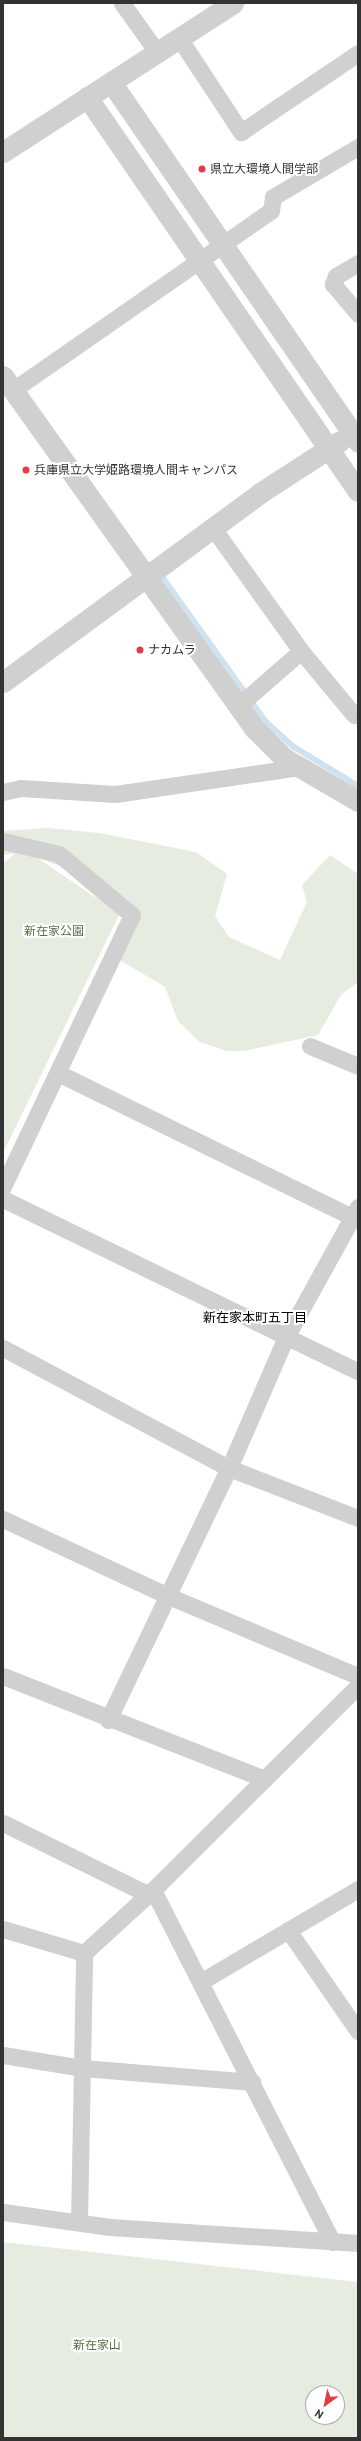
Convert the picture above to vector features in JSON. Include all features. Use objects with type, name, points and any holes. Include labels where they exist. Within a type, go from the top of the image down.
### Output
[{"type":"street","points":[[122,3],[157,52]]},
{"type":"street","points":[[3,152],[234,3]]},
{"type":"street","points":[[179,38],[241,132],[358,53]]},
{"type":"street","points":[[3,682],[213,528],[328,450],[356,434],[111,82]]},
{"type":"street","points":[[88,97],[201,260],[328,450],[358,491]]},
{"type":"street","points":[[358,147],[273,197],[271,211],[201,260],[8,383],[145,579],[238,706],[269,745],[299,767],[358,801]]},
{"type":"street","points":[[358,263],[336,276],[333,284],[358,314]]},
{"type":"street","points":[[213,528],[301,651],[354,715]]},
{"type":"street","points":[[238,706],[301,651]]},
{"type":"street","points":[[3,792],[21,788],[115,794],[299,767]]},
{"type":"street","points":[[3,841],[59,854],[132,915],[3,1187]]},
{"type":"street","points":[[310,1046],[358,1066]]},
{"type":"street","points":[[58,1073],[356,1215],[286,1339],[229,1468],[166,1595],[108,1720]]},
{"type":"street","points":[[3,1199],[286,1339],[358,1372]]},
{"type":"street","points":[[3,1348],[229,1468],[358,1518]]},
{"type":"street","points":[[3,1519],[166,1595],[358,1676]]},
{"type":"street","points":[[3,1676],[108,1720],[264,1779]]},
{"type":"street","points":[[79,2222],[84,1953],[150,1892],[358,1686]]},
{"type":"street","points":[[3,1823],[150,1892],[202,1981],[332,2242]]},
{"type":"street","points":[[202,1981],[358,1888]]},
{"type":"street","points":[[3,1929],[84,1953]]},
{"type":"street","points":[[288,1930],[358,2032]]},
{"type":"street","points":[[3,2055],[82,2068],[252,2082]]},
{"type":"street","points":[[3,2212],[79,2222],[358,2243]]},
{"type":"green space","name":"新在家公園","points":[[48,828],[99,833],[196,852],[227,874],[215,916],[229,937],[280,960],[307,902],[302,885],[330,855],[358,874],[358,982],[341,995],[318,1035],[244,1051],[227,1051],[200,1042],[178,1021],[165,987],[118,959],[124,919],[119,915],[3,1153],[3,864],[15,853],[3,855],[3,831]],"holes":[[[36,857],[62,867],[99,900]]]},
{"type":"green space","name":"新在家山","points":[[3,2242],[358,2282],[358,2438],[3,2438]]},
{"type":"waterway","points":[[160,574],[266,722],[294,747],[358,786]]},
{"type":"place","name":"県立大環境人間学部","points":[[202,169]]},
{"type":"place","name":"兵庫県立大学姫路環境人間キャンパス","points":[[26,470]]},
{"type":"place","name":"ナカムラ","points":[[140,650]]},
{"type":"district","name":"新在家本町五丁目","points":[[255,1318]]}]
